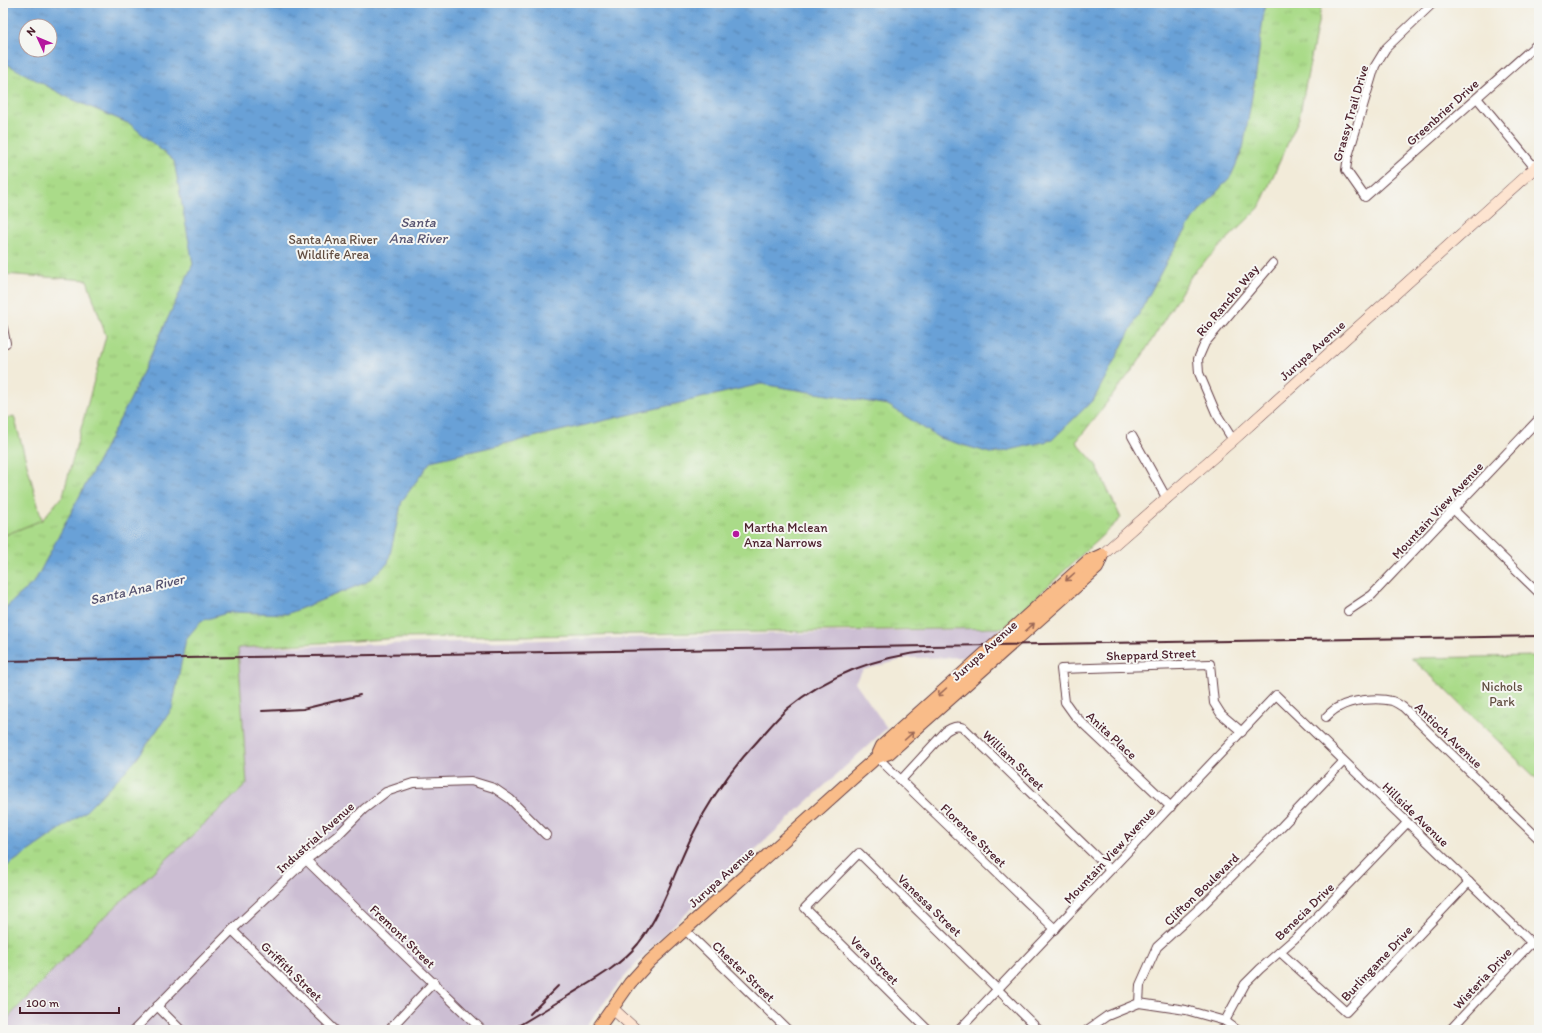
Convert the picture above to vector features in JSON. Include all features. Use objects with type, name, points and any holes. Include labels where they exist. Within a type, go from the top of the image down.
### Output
[{"type":"main road","name":"Jurupa Avenue","points":[[597,1030],[630,983],[650,961],[684,929],[877,757],[889,753],[1097,568],[1102,555],[1234,440],[1537,166]]},
{"type":"main road","points":[[612,1008],[636,1030]]},
{"type":"street","name":"Grassy Trail Drive","points":[[1365,197],[1346,170],[1348,156],[1375,66],[1386,48],[1433,3]]},
{"type":"street","name":"Greenbrier Drive","points":[[1365,197],[1535,46]]},
{"type":"street","points":[[1477,98],[1537,166]]},
{"type":"street","name":"Rio Rancho Way","points":[[1234,440],[1216,413],[1198,373],[1198,359],[1205,343],[1273,263]]},
{"type":"street","points":[[3,328],[5,343]]},
{"type":"street","name":"Mountain View Avenue","points":[[1348,612],[1372,595],[1539,419]]},
{"type":"street","points":[[1132,436],[1167,499]]},
{"type":"street","points":[[1454,510],[1539,593]]},
{"type":"street","name":"Sheppard Street","points":[[1061,668],[1210,664],[1214,703],[1221,714],[1242,732]]},
{"type":"street","name":"Anita Place","points":[[1061,668],[1065,702],[1074,716],[1171,807]]},
{"type":"street","name":"Mountain View Avenue","points":[[959,1030],[1276,695]]},
{"type":"street","name":"Hillside Avenue","points":[[1276,695],[1343,762],[1539,950]]},
{"type":"street","name":"Antioch Avenue","points":[[1326,717],[1338,707],[1346,703],[1360,700],[1383,699],[1393,701],[1403,707],[1539,839]]},
{"type":"street","name":"William Street","points":[[901,780],[946,731],[952,727],[960,726],[964,728],[1110,870]]},
{"type":"street","name":"Florence Street","points":[[877,757],[1055,929]]},
{"type":"street","name":"Clifton Boulevard","points":[[1139,1003],[1140,986],[1157,947],[1204,904],[1343,762]]},
{"type":"street","name":"Industrial Avenue","points":[[134,1030],[232,930],[306,860],[337,836],[364,809],[386,792],[413,783],[471,782],[494,788],[510,799],[546,835]]},
{"type":"street","name":"Benecia Drive","points":[[1225,1021],[1245,984],[1260,969],[1302,934],[1407,823]]},
{"type":"street","name":"Vanessa Street","points":[[805,908],[859,853],[1039,1030]]},
{"type":"street","name":"Fremont Street","points":[[306,860],[482,1030]]},
{"type":"street","name":"Burlingame Drive","points":[[1280,952],[1346,1012],[1469,882]]},
{"type":"street","name":"Vera Street","points":[[805,908],[928,1030]]},
{"type":"street","name":"Chester Street","points":[[684,929],[788,1030]]},
{"type":"street","name":"Griffith Street","points":[[232,930],[335,1030]]},
{"type":"street","name":"Wisteria Drive","points":[[1450,1030],[1531,943]]},
{"type":"street","points":[[389,1030],[434,982]]},
{"type":"street","points":[[1087,1030],[1106,1016],[1139,1003],[1186,1010],[1225,1021],[1237,1030]]},
{"type":"street","points":[[157,1006],[181,1030]]},
{"type":"shaded area","points":[[1003,628],[971,657],[908,658],[863,670],[855,682],[887,728],[666,932],[619,983],[585,1030],[3,1030],[3,1023],[95,926],[245,754],[238,648]]},
{"type":"green space","name":"Santa Ana River","points":[[3,3],[1322,3],[1299,118],[1259,208],[1193,273],[1137,364],[1076,442],[1095,463],[1121,518],[1003,628],[402,638],[238,648],[247,784],[95,926],[3,1023],[3,536],[42,520],[63,495],[106,336],[87,280],[3,274]]},
{"type":"green space","points":[[14,416],[42,520],[3,536],[3,419]]},
{"type":"green space","name":"Nichols Park","points":[[1539,656],[1539,781],[1442,686],[1411,658]]},
{"type":"water","name":"Santa Ana River","points":[[3,3],[1265,3],[1257,67],[1243,149],[1231,176],[1193,219],[1167,261],[1094,399],[1052,440],[993,454],[939,438],[888,405],[761,384],[431,461],[402,501],[388,563],[367,582],[287,614],[230,612],[201,621],[186,639],[172,709],[136,760],[85,812],[3,869],[3,610],[35,581],[130,400],[193,264],[174,161],[130,124],[69,98],[3,62]]},
{"type":"railway","points":[[3,661],[1539,636]]},
{"type":"railway","points":[[511,1030],[614,967],[638,944],[655,918],[686,848],[713,798],[745,755],[787,709],[820,686],[856,669],[893,657],[933,651]]},
{"type":"railway","points":[[262,711],[303,709],[360,695]]},
{"type":"railway","points":[[530,1014],[558,986]]},
{"type":"place","name":"Martha Mclean Anza Narrows","points":[[736,534]]},
{"type":"park label","name":"Santa Ana River Wildlife Area","points":[[333,246]]}]
